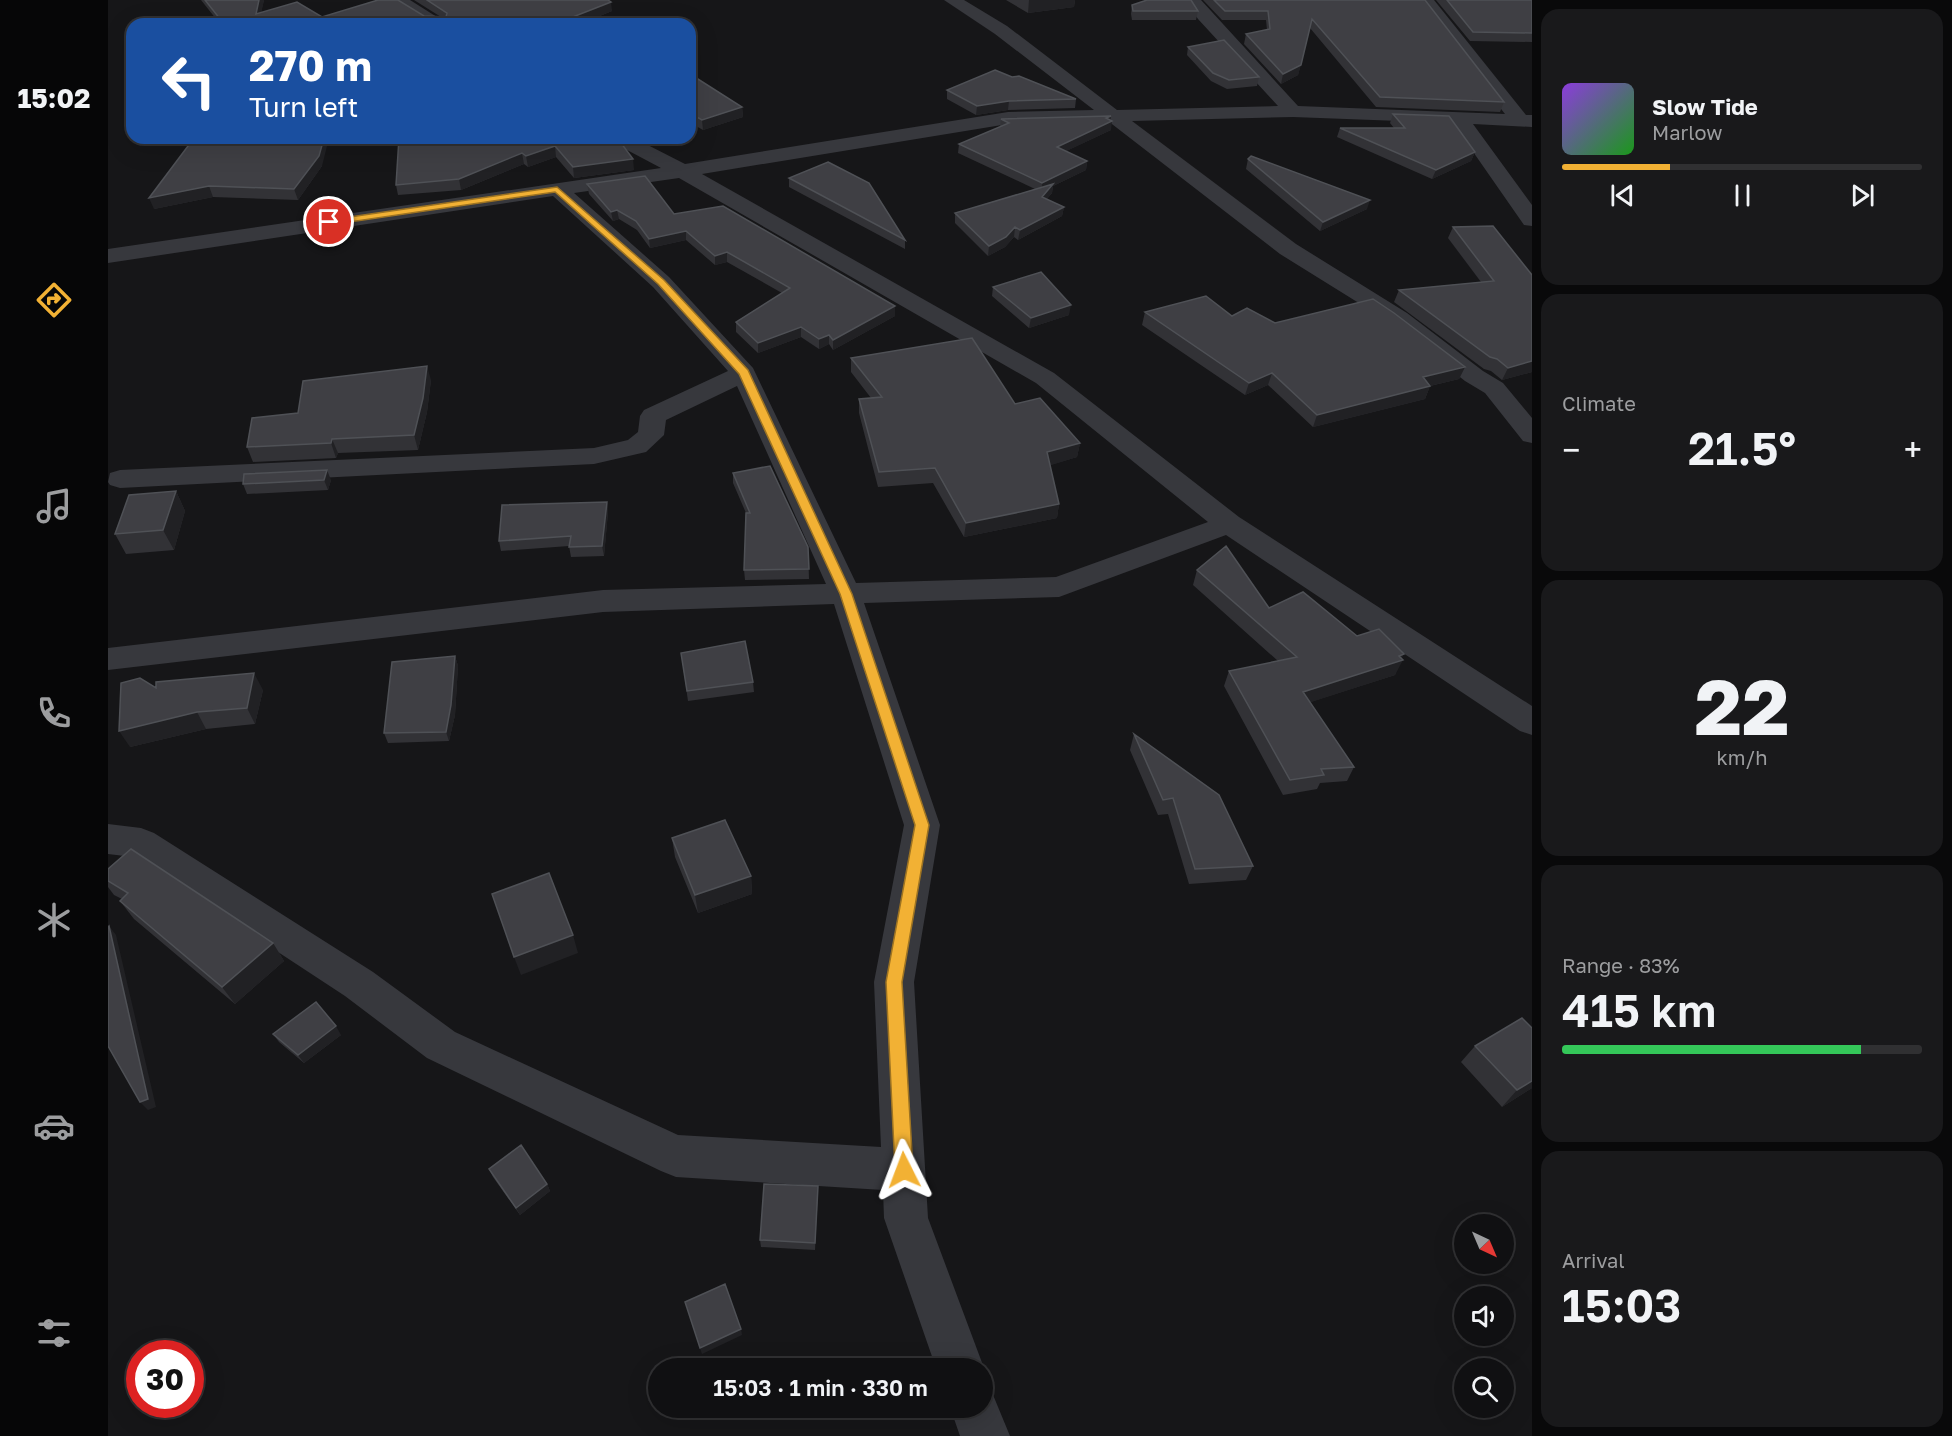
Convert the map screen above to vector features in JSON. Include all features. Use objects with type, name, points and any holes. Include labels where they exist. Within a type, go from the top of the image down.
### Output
[{"type":"street","points":[[398,0],[429,18]]},
{"type":"street","points":[[952,0],[1001,30],[1288,249],[1399,318],[1474,376],[1494,388],[1532,435]]},
{"type":"street","points":[[1193,0],[1204,15],[1293,111]]},
{"type":"street","points":[[1425,0],[1526,121]]},
{"type":"street","points":[[108,256],[682,171],[1008,118],[1293,111],[1526,121]]},
{"type":"street","points":[[1459,118],[1532,220]]},
{"type":"street","points":[[631,144],[1045,378],[1229,524],[1532,722]]},
{"type":"street","points":[[557,189],[661,282],[744,373],[846,594],[922,825],[894,982],[906,1218],[956,1358]]},
{"type":"street","points":[[120,478],[594,456],[637,446],[651,435],[653,416],[744,373]]},
{"type":"street","points":[[108,659],[603,601],[1059,587],[1229,524]]},
{"type":"street","points":[[108,839],[141,843],[359,984],[441,1045],[676,1156],[904,1170]]},
{"type":"street","points":[[978,1418],[985,1436]]},
{"type":"building","points":[[205,0],[259,0],[256,14],[297,2],[322,17],[378,0],[398,0],[424,16],[446,17],[447,13],[427,0],[608,0],[611,2],[570,18],[219,18]]},
{"type":"building","points":[[1147,0],[1191,0],[1198,11],[1133,11],[1132,5]]},
{"type":"building","points":[[1214,0],[1425,0],[1504,102],[1380,97],[1312,19],[1301,65],[1283,74],[1246,34],[1270,29],[1268,11],[1225,11]]},
{"type":"building","points":[[1447,0],[1532,0],[1532,33],[1473,32]]},
{"type":"building","points":[[1224,40],[1259,77],[1229,80],[1213,73],[1188,47]]},
{"type":"building","points":[[995,70],[1012,77],[1019,76],[1076,99],[1009,101],[977,106],[947,90]]},
{"type":"building","points":[[696,78],[742,107],[702,120],[696,117]]},
{"type":"building","points":[[1393,114],[1449,116],[1475,152],[1436,170],[1340,128],[1405,128]]},
{"type":"building","points":[[1111,116],[1106,118],[1112,121],[1057,147],[1087,161],[1042,183],[959,144],[1009,123],[1001,119]]},
{"type":"building","points":[[190,144],[322,144],[319,156],[294,189],[209,186],[149,198]]},
{"type":"building","points":[[399,144],[622,144],[633,159],[573,167],[555,146],[526,156],[522,153],[459,179],[396,185]]},
{"type":"building","points":[[1251,156],[1370,200],[1323,222],[1248,159]]},
{"type":"building","points":[[828,162],[869,183],[905,240],[789,178]]},
{"type":"building","points":[[645,176],[674,214],[723,206],[895,306],[833,340],[829,335],[819,339],[801,327],[758,343],[736,322],[790,288],[727,252],[715,256],[686,231],[649,239],[636,221],[617,210],[611,212],[587,184]]},
{"type":"building","points":[[1053,184],[1042,197],[1064,207],[1020,230],[1015,227],[1006,237],[989,246],[955,213]]},
{"type":"building","points":[[1493,226],[1532,275],[1532,361],[1508,368],[1399,290],[1494,281],[1453,227]]},
{"type":"building","points":[[1041,272],[1071,305],[1031,318],[993,287]]},
{"type":"building","points":[[1206,296],[1232,316],[1247,308],[1275,323],[1373,299],[1465,367],[1423,377],[1430,386],[1317,415],[1272,373],[1249,383],[1145,312]]},
{"type":"building","points":[[972,338],[1015,404],[1040,398],[1080,443],[1047,452],[1059,504],[966,523],[935,468],[879,472],[859,399],[882,397],[851,358]]},
{"type":"building","points":[[427,366],[423,398],[414,435],[332,439],[331,443],[247,447],[252,418],[298,413],[303,381]]},
{"type":"building","points":[[770,466],[808,547],[809,569],[744,570],[746,513],[750,513],[733,473]]},
{"type":"building","points":[[327,470],[324,480],[243,484],[244,474]]},
{"type":"building","points":[[176,491],[163,530],[115,534],[129,495]]},
{"type":"building","points":[[607,502],[602,546],[569,547],[571,536],[499,541],[502,505]]},
{"type":"building","points":[[1226,546],[1269,608],[1303,592],[1357,636],[1379,629],[1404,654],[1399,656],[1403,660],[1303,692],[1354,767],[1321,769],[1324,775],[1290,780],[1229,671],[1297,657],[1197,570]]},
{"type":"building","points":[[745,641],[753,682],[687,691],[681,653]]},
{"type":"building","points":[[455,656],[446,732],[384,733],[392,662]]},
{"type":"building","points":[[254,673],[247,708],[197,712],[119,731],[121,683],[140,678],[156,688],[156,682]]},
{"type":"building","points":[[1134,734],[1219,795],[1253,866],[1195,869],[1173,798],[1163,800]]},
{"type":"building","points":[[725,820],[751,876],[695,895],[672,838]]},
{"type":"building","points":[[131,849],[273,943],[222,987],[120,901],[128,893],[108,881],[108,869]]},
{"type":"building","points":[[549,873],[573,935],[514,957],[492,894]]},
{"type":"building","points":[[109,926],[148,1099],[140,1102],[108,1046]]},
{"type":"building","points":[[316,1002],[336,1026],[298,1055],[273,1034]]},
{"type":"building","points":[[1522,1018],[1532,1028],[1532,1081],[1517,1090],[1475,1046]]},
{"type":"building","points":[[521,1145],[547,1184],[516,1208],[489,1169]]},
{"type":"building","points":[[764,1184],[818,1186],[815,1243],[760,1240]]},
{"type":"building","points":[[725,1284],[741,1329],[700,1348],[685,1302]]},
{"type":"route","points":[[329,222],[557,189],[661,282],[744,373],[846,594],[922,825],[894,982],[904,1170]]}]
